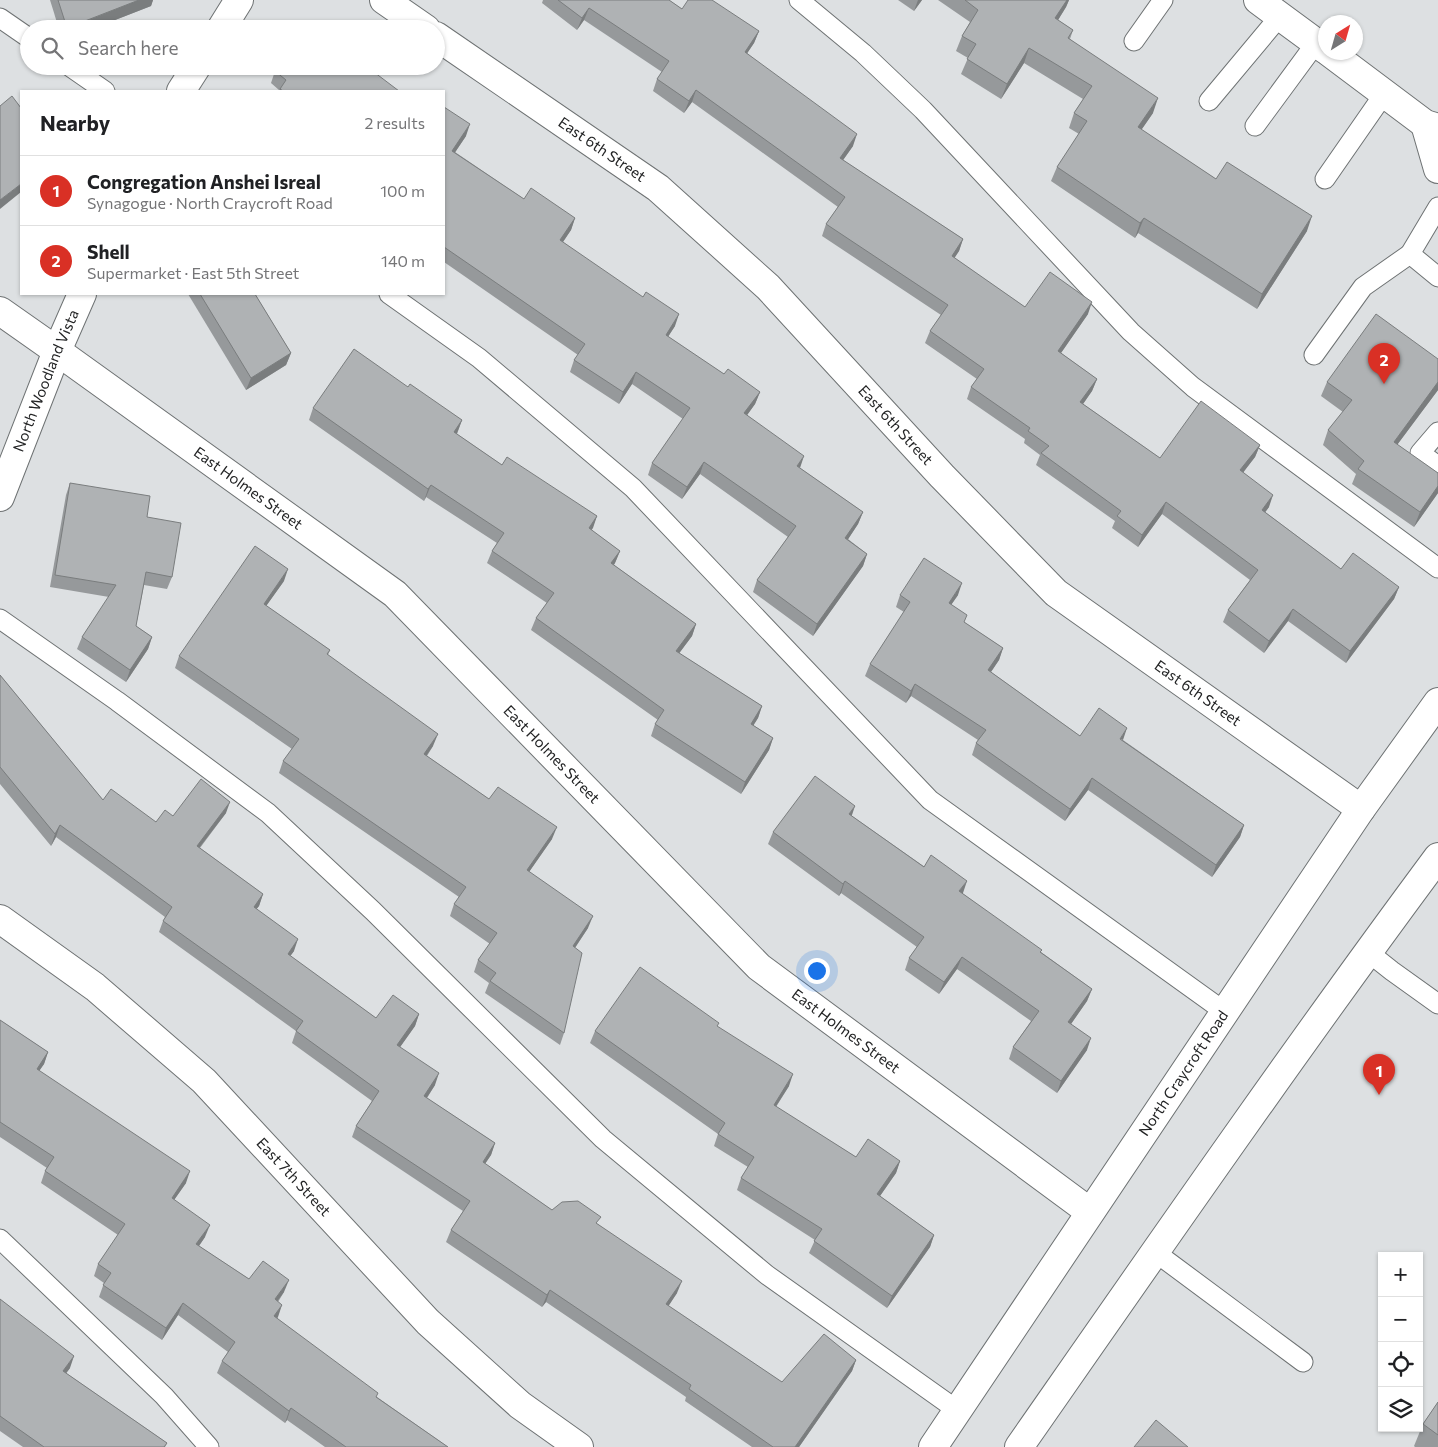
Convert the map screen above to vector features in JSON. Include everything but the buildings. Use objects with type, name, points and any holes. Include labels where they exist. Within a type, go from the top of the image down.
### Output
[{"type":"street","points":[[227,20],[240,0]]},
{"type":"street","points":[[384,0],[413,20]]},
{"type":"street","points":[[1258,0],[1318,44]]},
{"type":"street","name":"East 6th Street","points":[[445,42],[658,188],[768,287],[942,476],[1056,593],[1361,809]]},
{"type":"street","points":[[1340,60],[1384,94],[1432,126],[1438,169]]},
{"type":"street","points":[[182,90],[191,75]]},
{"type":"street","name":"North Woodland Vista","points":[[0,496],[57,350],[82,295]]},
{"type":"street","name":"East Holmes Street","points":[[0,311],[395,594],[759,967],[1090,1212]]},
{"type":"street","name":"North Craycroft Road","points":[[933,1447],[1361,809],[1438,702]]},
{"type":"street","points":[[1019,1447],[1368,952],[1438,857]]},
{"type":"street","name":"East 7th Street","points":[[0,919],[95,987],[204,1081],[428,1322],[520,1405],[579,1447]]},
{"type":"lane","points":[[798,0],[863,54],[923,110],[1092,292],[1145,344],[1193,387],[1436,563]]},
{"type":"lane","points":[[1134,41],[1163,0]]},
{"type":"lane","points":[[1209,101],[1280,16]]},
{"type":"lane","points":[[0,18],[20,32]]},
{"type":"lane","points":[[1255,126],[1318,55]]},
{"type":"lane","points":[[82,75],[104,90]]},
{"type":"lane","points":[[1325,179],[1384,94]]},
{"type":"lane","points":[[1314,355],[1363,287],[1410,254],[1438,207]]},
{"type":"lane","points":[[1410,254],[1438,276]]},
{"type":"lane","points":[[390,295],[479,358],[633,488],[930,800],[1225,1012]]},
{"type":"lane","points":[[1438,432],[1420,453],[1438,466]]},
{"type":"lane","points":[[0,619],[117,701],[268,813],[373,911],[603,1139],[767,1275],[957,1410]]},
{"type":"lane","points":[[1368,952],[1392,972],[1438,1004]]},
{"type":"lane","points":[[0,1239],[164,1396],[210,1447]]},
{"type":"lane","points":[[1155,1252],[1303,1362]]},
{"type":"place","name":"Shell","points":[[1384,384]]},
{"type":"place","name":"Congregation Anshei Isreal","points":[[1379,1095]]}]
